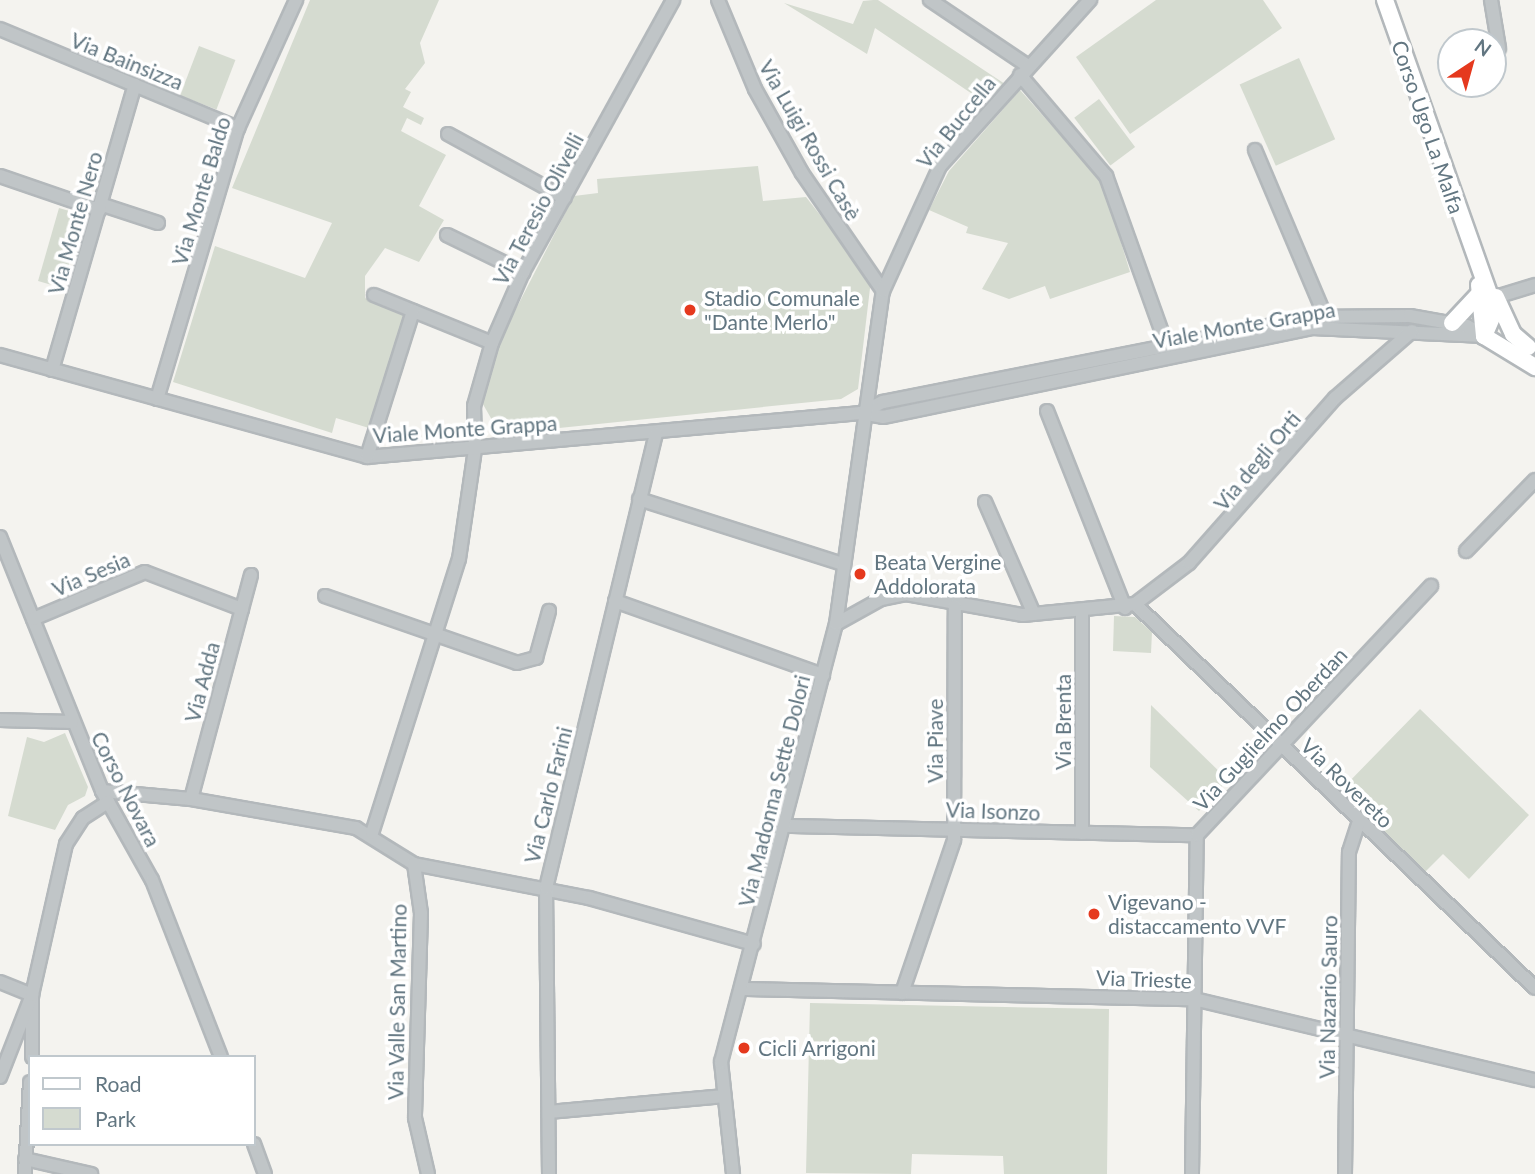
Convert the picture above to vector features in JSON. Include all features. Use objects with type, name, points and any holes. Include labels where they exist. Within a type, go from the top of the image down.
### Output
[{"type":"main road","name":"Corso Ugo La Malfa","points":[[1385,0],[1472,255],[1479,283],[1484,336]]},
{"type":"main road","name":"Corso Ugo La Malfa","points":[[1472,255],[1513,334],[1532,349]]},
{"type":"main road","points":[[1452,323],[1467,314],[1479,283]]},
{"type":"main road","points":[[1484,336],[1532,349]]},
{"type":"main road","points":[[1484,336],[1535,368]]},
{"type":"street","name":"Via Monte Baldo","points":[[157,399],[238,128],[296,0]]},
{"type":"street","name":"Via Teresio Olivelli","points":[[372,833],[458,559],[475,449],[474,406],[492,343],[523,272],[673,0]]},
{"type":"street","name":"Via Luigi Rossi Casè","points":[[718,0],[766,110],[883,291]]},
{"type":"street","name":"Viale Monte Grappa","points":[[930,0],[1024,70],[1106,176],[1167,346]]},
{"type":"street","points":[[1491,0],[1496,28]]},
{"type":"street","name":"Via Buccella","points":[[861,413],[883,291],[940,166],[1084,2]]},
{"type":"street","name":"Via Bainsizza","points":[[0,29],[238,128]]},
{"type":"street","name":"Via Monte Nero","points":[[52,370],[135,85]]},
{"type":"street","points":[[448,134],[565,198]]},
{"type":"street","points":[[1255,150],[1325,316]]},
{"type":"street","points":[[0,176],[158,223]]},
{"type":"street","points":[[447,235],[523,272]]},
{"type":"street","points":[[1496,297],[1535,285]]},
{"type":"street","points":[[374,295],[492,343]]},
{"type":"street","points":[[367,457],[413,311]]},
{"type":"street","name":"Viale Monte Grappa","points":[[861,413],[883,402],[1357,312],[1452,323],[1484,336]]},
{"type":"street","name":"Viale Monte Grappa","points":[[0,355],[367,457],[861,413],[883,417],[1313,328],[1484,336]]},
{"type":"street","name":"Via degli Orti","points":[[1130,606],[1189,564],[1335,398],[1412,331]]},
{"type":"street","points":[[836,624],[881,599],[906,594],[955,606],[1034,614],[1130,606],[1047,411]]},
{"type":"street","name":"Via Madonna Sette Dolori","points":[[733,1174],[721,1062],[787,826],[836,624],[861,413]]},
{"type":"street","name":"Via Carlo Farini","points":[[549,1174],[546,888],[656,433]]},
{"type":"street","points":[[1466,551],[1535,480]]},
{"type":"street","points":[[639,499],[843,564]]},
{"type":"street","points":[[985,502],[1034,614]]},
{"type":"street","name":"Corso Novara","points":[[0,537],[72,722],[104,796],[152,880],[220,1055]]},
{"type":"street","name":"Via Sesia","points":[[33,619],[145,572],[242,609]]},
{"type":"street","name":"Via Adda","points":[[191,799],[251,575]]},
{"type":"street","name":"Via Guglielmo Oberdan","points":[[1192,1174],[1197,835],[1431,586]]},
{"type":"street","points":[[325,596],[517,663],[536,658],[549,611]]},
{"type":"street","points":[[615,601],[823,675]]},
{"type":"street","name":"Via Piave","points":[[902,993],[954,828],[955,606]]},
{"type":"street","name":"Via Rovereto","points":[[1130,606],[1535,988]]},
{"type":"street","name":"Via Brenta","points":[[1082,611],[1082,833]]},
{"type":"street","points":[[0,720],[72,722]]},
{"type":"street","points":[[0,1077],[32,995],[66,844],[83,818],[104,796],[191,799],[372,833],[382,847],[414,864],[546,888],[754,944]]},
{"type":"street","name":"Via Nazario Sauro","points":[[1345,1174],[1349,852],[1359,822]]},
{"type":"street","name":"Via Isonzo","points":[[787,826],[1197,835]]},
{"type":"street","name":"Via Valle San Martino","points":[[414,864],[421,912],[415,1118],[428,1174]]},
{"type":"street","points":[[0,982],[32,995]]},
{"type":"street","name":"Via Trieste","points":[[742,989],[1195,999],[1535,1080]]},
{"type":"street","points":[[32,995],[32,1055]]},
{"type":"street","points":[[549,1112],[724,1096]]},
{"type":"street","points":[[25,1174],[28,1113]]},
{"type":"street","points":[[255,1146],[265,1174]]},
{"type":"street","points":[[25,1159],[91,1174]]},
{"type":"green space","points":[[310,0],[439,0],[420,43],[425,63],[405,89],[411,92],[403,107],[424,118],[421,125],[407,118],[401,131],[446,155],[419,206],[444,220],[419,262],[385,248],[365,276],[365,298],[407,312],[369,428],[336,418],[332,433],[173,382],[215,246],[305,278],[332,223],[232,188]]},
{"type":"green space","points":[[878,0],[1005,84],[987,104],[875,28],[867,54],[784,3],[853,24],[863,1]]},
{"type":"green space","points":[[1156,0],[1263,0],[1282,28],[1130,134],[1076,57]]},
{"type":"green space","points":[[199,46],[235,60],[216,109],[180,95]]},
{"type":"green space","points":[[1299,58],[1335,139],[1276,166],[1240,84]]},
{"type":"green space","points":[[1020,90],[1103,183],[1130,272],[1050,299],[1045,286],[1009,299],[982,289],[1008,243],[966,233],[968,227],[929,210],[949,171]]},
{"type":"green space","points":[[1099,99],[1135,147],[1110,166],[1074,118]]},
{"type":"green space","name":"Stadio Comunale \"Dante Merlo\"","points":[[758,166],[763,201],[806,197],[871,280],[858,389],[841,399],[500,434],[480,399],[500,340],[574,196],[598,193],[597,179]]},
{"type":"green space","points":[[59,208],[83,215],[62,288],[38,281]]},
{"type":"green space","points":[[1114,616],[1135,617],[1152,632],[1151,653],[1113,651]]},
{"type":"green space","points":[[1151,705],[1228,780],[1199,811],[1150,767]]},
{"type":"green space","points":[[1420,709],[1529,815],[1469,879],[1443,854],[1425,872],[1342,789]]},
{"type":"green space","points":[[65,733],[88,787],[85,796],[68,805],[55,830],[8,816],[27,737],[44,742]]},
{"type":"green space","points":[[810,1003],[1109,1009],[1107,1174],[1004,1174],[1003,1156],[912,1154],[911,1174],[806,1173]]},
{"type":"place","name":"Stadio Comunale \"Dante Merlo\"","points":[[690,310]]},
{"type":"place","name":"Beata Vergine Addolorata","points":[[860,574]]},
{"type":"place","name":"Vigevano - distaccamento VVF","points":[[1094,914]]},
{"type":"place","name":"Cicli Arrigoni","points":[[744,1048]]}]
